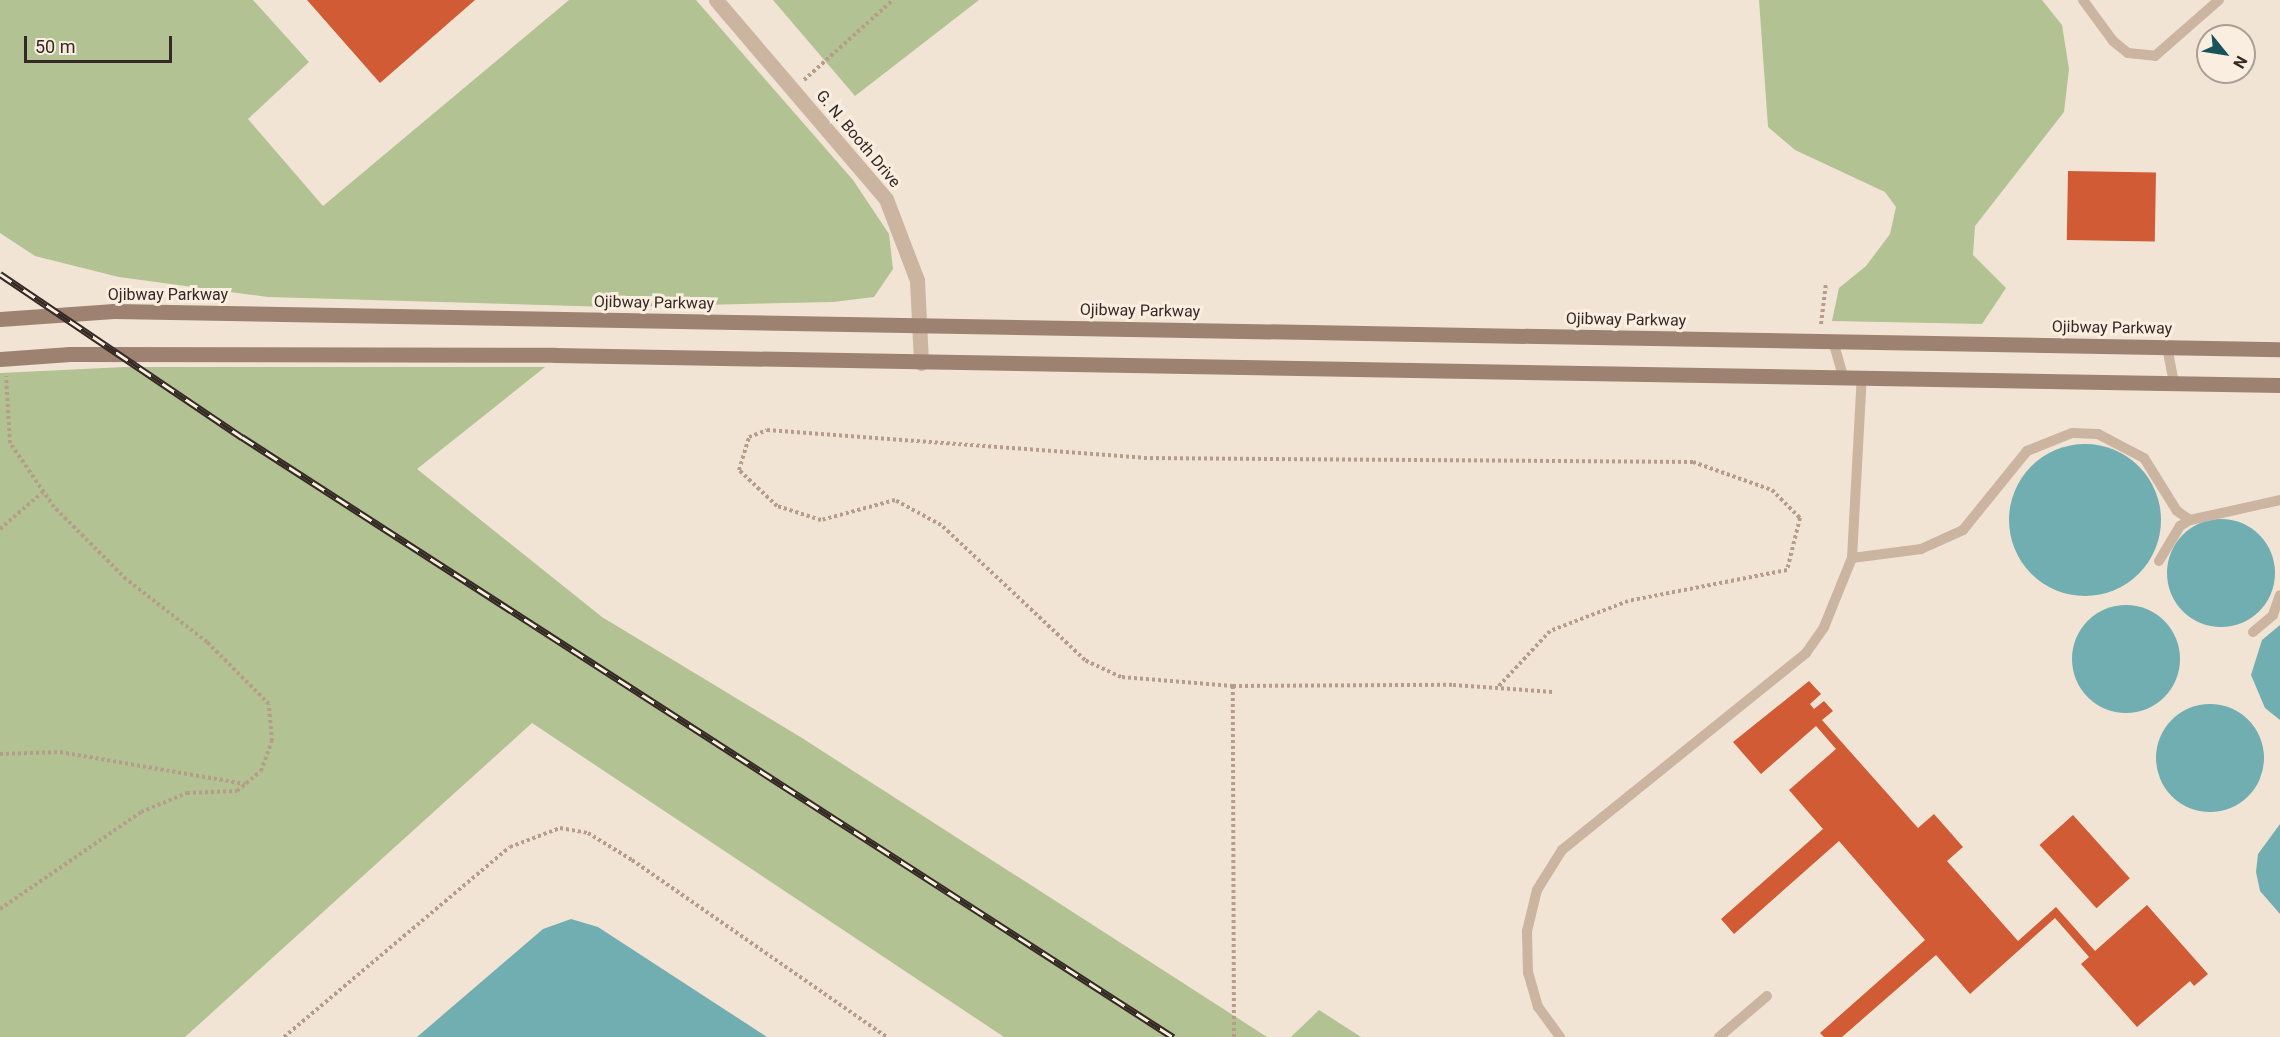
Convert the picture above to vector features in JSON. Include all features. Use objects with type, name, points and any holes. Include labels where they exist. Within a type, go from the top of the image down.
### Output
[{"type":"main road","name":"Ojibway Parkway","points":[[0,320],[114,311],[2280,349]]},
{"type":"main road","points":[[3,358],[555,355],[2280,385]]},
{"type":"street","name":"G. N. Booth Drive","points":[[716,0],[886,199],[909,252],[921,326],[921,363]]},
{"type":"lane","points":[[2083,0],[2113,41],[2128,53],[2155,56],[2219,0]]},
{"type":"lane","points":[[1826,341],[1843,376]]},
{"type":"lane","points":[[2167,347],[2174,383]]},
{"type":"lane","points":[[1560,1037],[1538,1007],[1528,973],[1527,931],[1537,890],[1562,850],[1806,653],[1824,627],[1852,558],[1862,376]]},
{"type":"lane","points":[[1852,558],[1921,549],[1963,530],[2027,451],[2072,433],[2098,434],[2144,458],[2178,511],[2190,520]]},
{"type":"lane","points":[[2159,561],[2180,526],[2190,520],[2280,500]]},
{"type":"lane","points":[[2253,632],[2272,615],[2280,596]]},
{"type":"lane","points":[[1719,1037],[1767,996]]},
{"type":"path","points":[[794,90],[892,0]]},
{"type":"path","points":[[1826,283],[1826,341]]},
{"type":"path","points":[[0,909],[141,812],[187,793],[237,791],[261,771],[272,741],[269,704],[207,642],[126,579],[43,492],[9,443],[3,358]]},
{"type":"path","points":[[1497,688],[1550,631],[1628,601],[1787,570],[1800,518],[1772,490],[1694,462],[1144,458],[767,430],[749,437],[739,470],[777,506],[821,520],[896,500],[941,525],[1085,660],[1121,677],[1233,686],[1497,688],[1553,692]]},
{"type":"path","points":[[0,529],[43,492]]},
{"type":"path","points":[[1233,686],[1234,1037]]},
{"type":"path","points":[[0,754],[60,752],[246,784]]},
{"type":"path","points":[[285,1037],[510,847],[560,828],[588,833],[632,860],[887,1037]]},
{"type":"green space","points":[[0,0],[253,0],[309,62],[248,119],[323,206],[569,0],[696,0],[853,180],[889,234],[893,269],[874,297],[833,302],[612,307],[268,297],[119,277],[35,256],[0,233]]},
{"type":"green space","points":[[773,0],[979,0],[855,96]]},
{"type":"green space","points":[[1759,0],[2042,0],[2062,25],[2069,69],[2064,112],[1975,226],[1973,255],[2006,288],[1982,324],[1832,321],[1839,288],[1866,266],[1890,234],[1896,207],[1885,192],[1795,150],[1768,127]]},
{"type":"green space","points":[[125,367],[545,367],[417,469],[602,617],[802,738],[1267,1037],[1004,1037],[532,723],[185,1037],[0,1037],[0,373]]},
{"type":"green space","points":[[1319,1010],[1361,1037],[1291,1037]]},
{"type":"water","points":[[2085,444],[2100,445],[2114,450],[2139,466],[2155,491],[2160,505],[2160,535],[2155,549],[2139,574],[2114,590],[2100,595],[2085,596],[2070,595],[2056,590],[2031,574],[2015,549],[2010,535],[2009,520],[2010,505],[2015,491],[2031,466],[2056,450],[2070,445]]},
{"type":"water","points":[[2221,519],[2242,523],[2259,535],[2271,552],[2275,573],[2271,594],[2259,611],[2242,623],[2221,627],[2200,623],[2183,611],[2171,594],[2167,573],[2171,552],[2183,535],[2200,523]]},
{"type":"water","points":[[2126,605],[2147,609],[2164,621],[2176,638],[2180,659],[2176,680],[2164,697],[2147,709],[2126,713],[2105,709],[2088,697],[2076,680],[2072,659],[2076,638],[2088,621],[2105,609]]},
{"type":"water","points":[[2280,625],[2280,720],[2265,708],[2251,675],[2262,640]]},
{"type":"water","points":[[2210,704],[2231,708],[2248,720],[2260,737],[2264,758],[2260,779],[2248,796],[2231,808],[2210,812],[2189,808],[2172,796],[2160,779],[2156,758],[2160,737],[2172,720],[2189,708]]},
{"type":"water","points":[[2280,824],[2280,914],[2260,891],[2256,872],[2258,854]]},
{"type":"water","points":[[571,919],[598,927],[767,1037],[417,1037],[543,929]]},
{"type":"building","points":[[307,0],[475,0],[380,83]]},
{"type":"building","points":[[2068,171],[2156,173],[2155,242],[2067,240]]},
{"type":"building","points":[[1809,681],[1821,694],[1810,704],[1814,709],[1824,701],[1833,711],[1822,720],[1918,828],[1934,814],[1963,847],[1947,861],[2018,941],[2056,907],[2095,951],[2147,905],[2208,974],[2194,986],[2190,981],[2137,1027],[2081,964],[2089,957],[2055,918],[1970,994],[1936,955],[1842,1037],[1824,1037],[1820,1033],[1925,940],[1839,841],[1734,934],[1721,919],[1823,829],[1789,790],[1836,749],[1816,726],[1761,774],[1733,742]]},
{"type":"building","points":[[2073,815],[2130,878],[2096,908],[2040,845]]},
{"type":"railway","points":[[0,274],[242,437],[1173,1037]]}]
